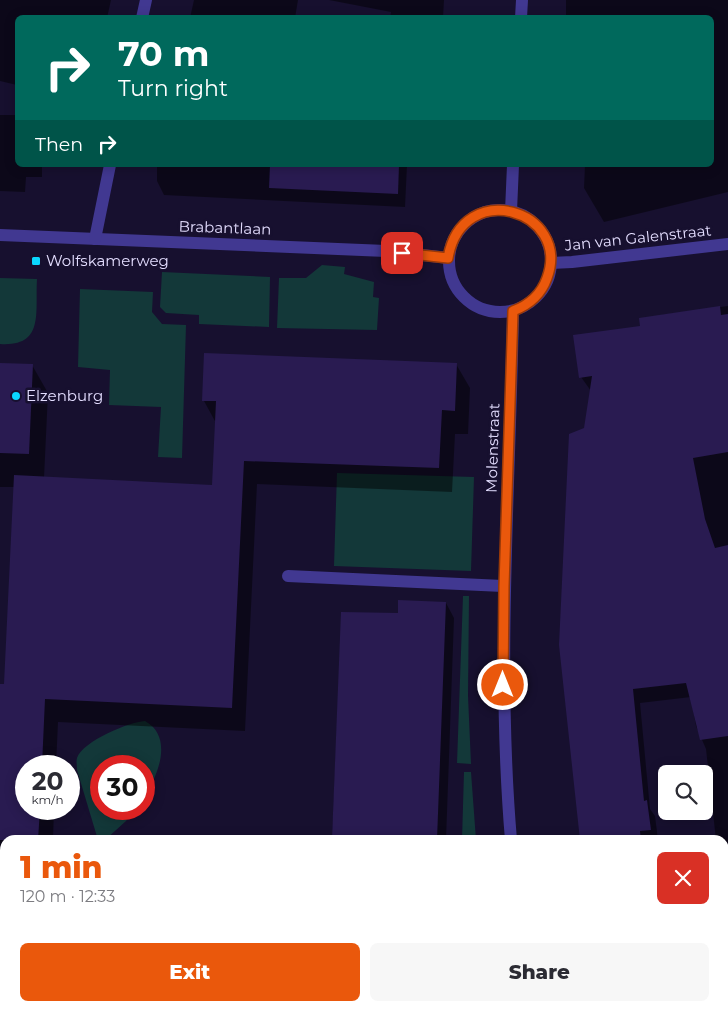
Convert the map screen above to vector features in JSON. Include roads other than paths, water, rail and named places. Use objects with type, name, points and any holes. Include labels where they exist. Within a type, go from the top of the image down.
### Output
[{"type":"street","points":[[143,15],[146,0]]},
{"type":"street","points":[[521,15],[522,0]]},
{"type":"street","points":[[94,239],[110,167]]},
{"type":"street","points":[[511,211],[514,167]]},
{"type":"street","points":[[496,210],[511,211],[526,217],[539,228],[547,241],[551,263],[544,286],[535,298],[513,311],[490,312],[474,306],[460,294],[452,279],[448,258],[457,232],[467,221],[481,213],[496,210]]},
{"type":"street","name":"Brabantlaan","points":[[0,235],[386,251],[448,258]]},
{"type":"street","name":"Jan van Galenstraat","points":[[551,263],[728,244]]},
{"type":"street","name":"Molenstraat","points":[[511,835],[504,725],[504,586],[513,311]]},
{"type":"street","points":[[288,576],[504,586]]},
{"type":"place","name":"Wolfskamerweg","points":[[36,261]]},
{"type":"place","name":"Elzenburg","points":[[16,396]]}]
